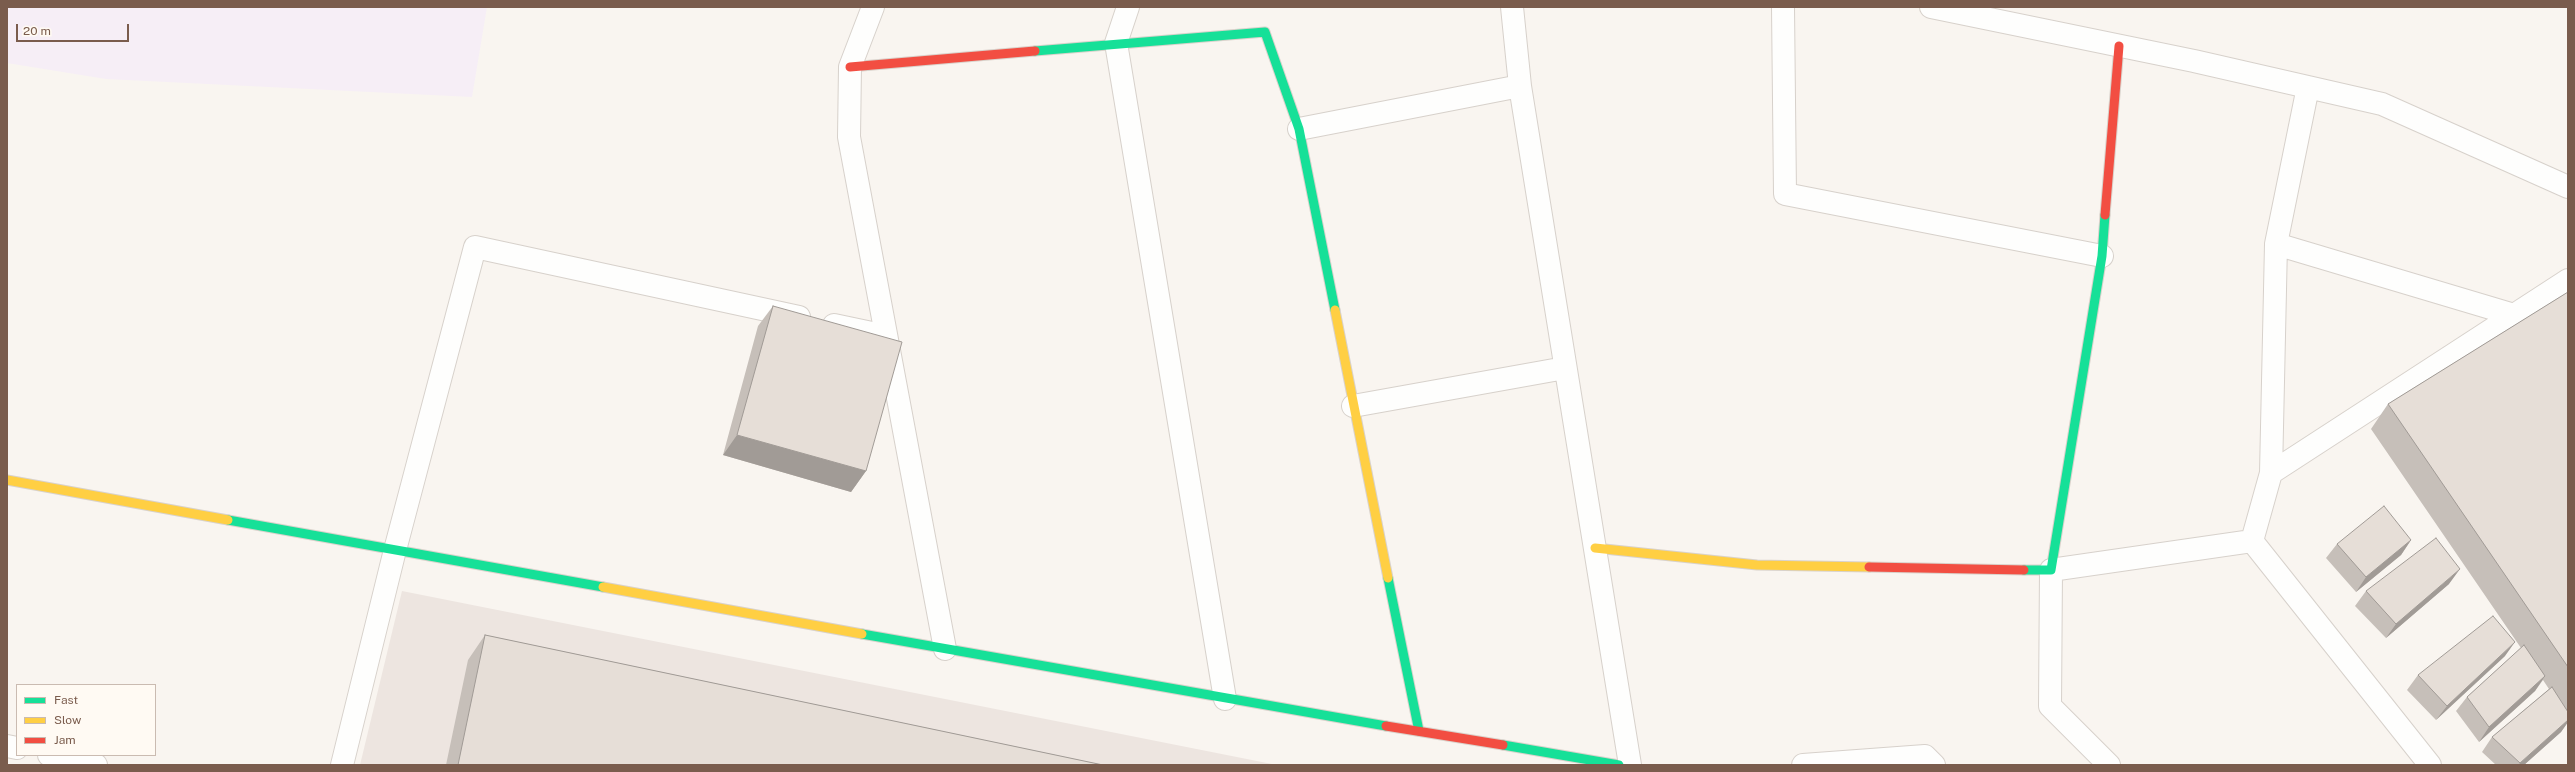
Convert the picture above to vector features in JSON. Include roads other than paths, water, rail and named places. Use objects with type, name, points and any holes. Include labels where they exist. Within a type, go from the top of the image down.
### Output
[{"type":"street","points":[[872,7],[850,67],[849,138],[945,649]]},
{"type":"street","points":[[1128,7],[1116,43],[1225,699]]},
{"type":"street","points":[[1512,7],[1520,86],[1630,765]]},
{"type":"street","points":[[1783,7],[1785,194],[2102,256]]},
{"type":"street","points":[[1931,7],[2119,46],[2382,104],[2568,187]]},
{"type":"street","points":[[850,67],[1116,43],[1265,32],[1300,129],[1353,406],[1419,732]]},
{"type":"street","points":[[2109,765],[2050,706],[2051,570],[2102,256],[2119,46]]},
{"type":"street","points":[[1300,129],[1520,86]]},
{"type":"street","points":[[2252,541],[2271,473],[2276,244],[2308,87]]},
{"type":"street","points":[[2276,244],[2514,315]]},
{"type":"street","points":[[342,765],[394,550],[475,247],[886,336]]},
{"type":"street","points":[[2271,473],[2568,280]]},
{"type":"street","points":[[1353,406],[1565,368]]},
{"type":"street","points":[[7,480],[1225,699],[1619,765]]},
{"type":"street","points":[[1595,548],[1757,565],[2051,570],[2252,541]]},
{"type":"street","points":[[2252,541],[2430,765]]},
{"type":"street","points":[[54,756],[96,765]]},
{"type":"street","points":[[1803,765],[1925,756],[1934,765]]}]
